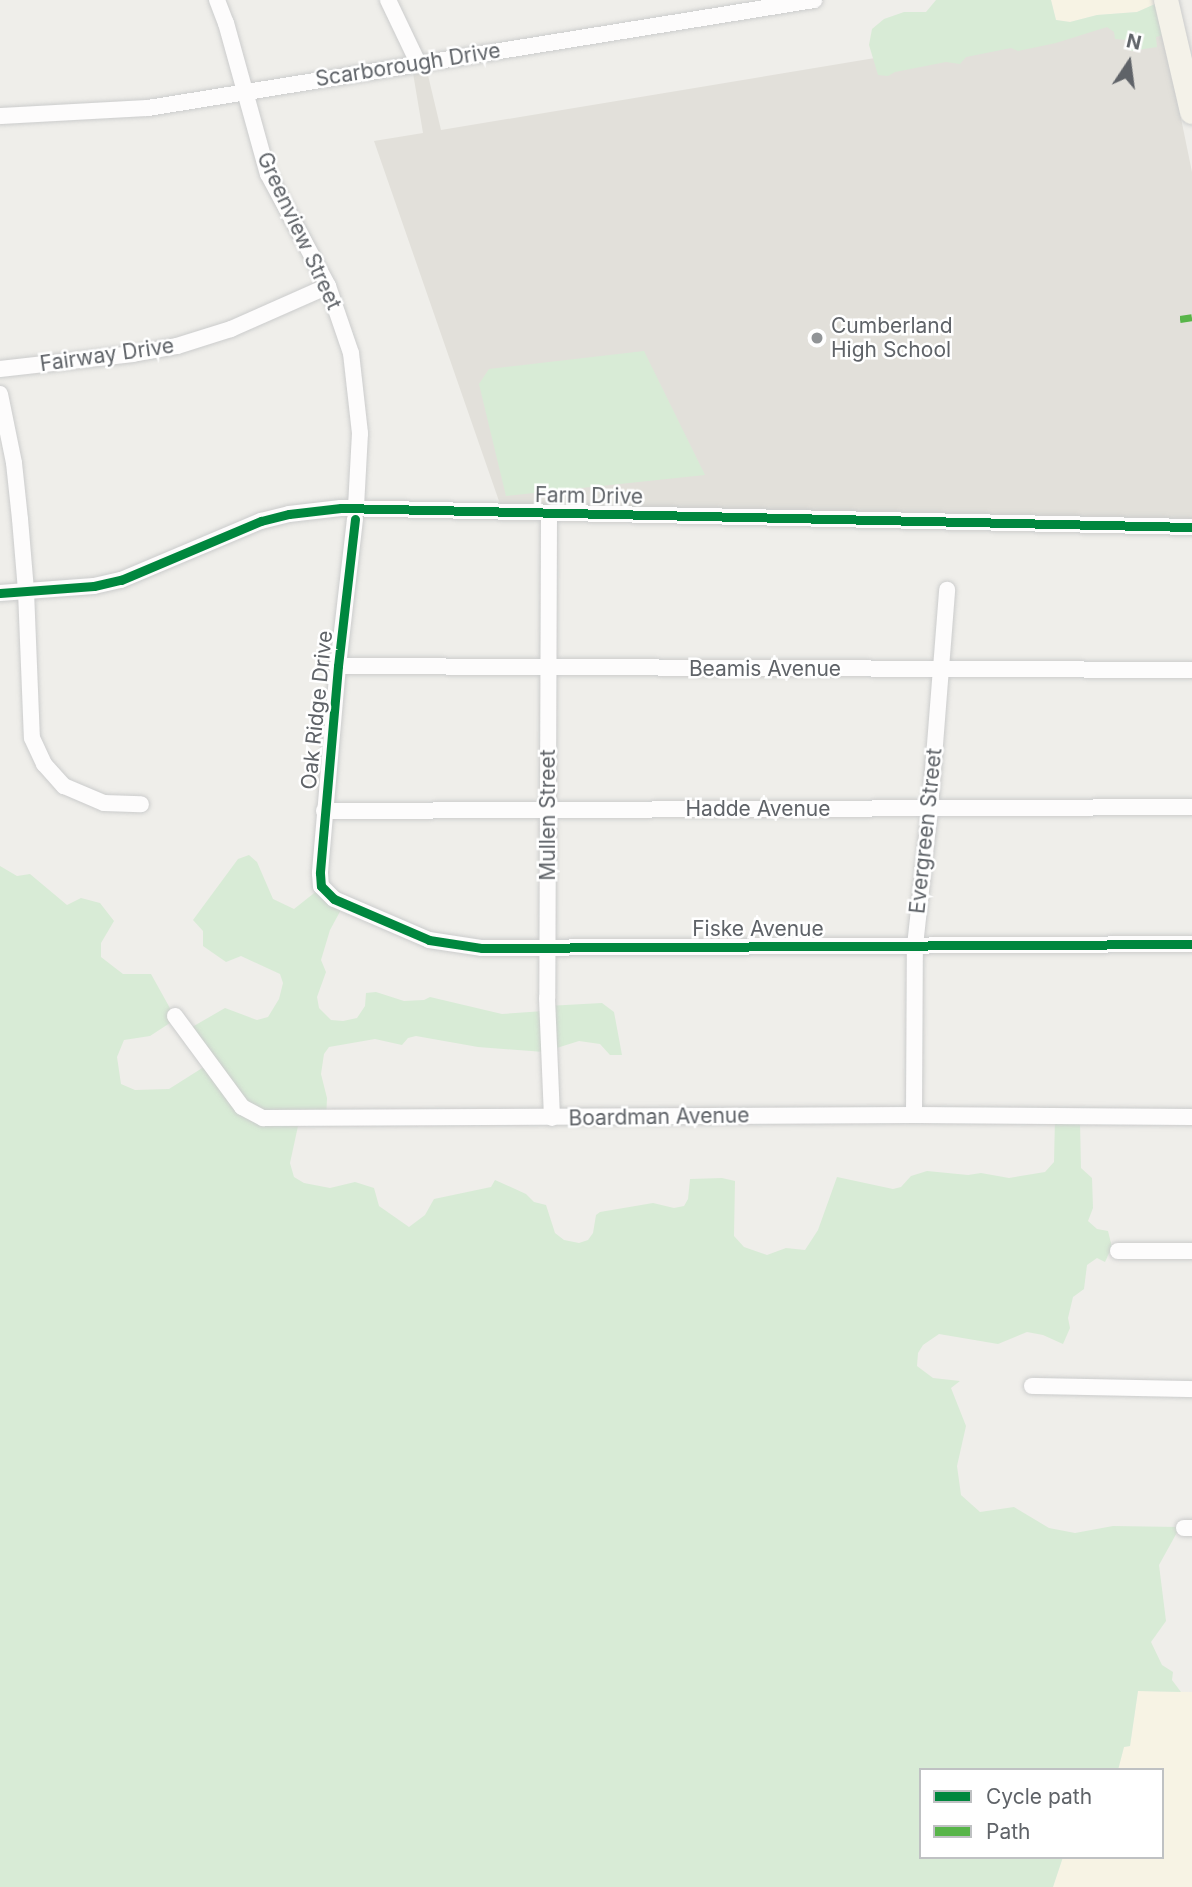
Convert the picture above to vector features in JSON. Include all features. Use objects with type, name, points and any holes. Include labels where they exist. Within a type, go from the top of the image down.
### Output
[{"type":"main road","points":[[1166,0],[1192,112]]},
{"type":"street","name":"Greenview Street","points":[[217,0],[268,174],[328,286],[351,353],[360,433],[355,513]]},
{"type":"street","points":[[388,0],[418,63]]},
{"type":"street","name":"Scarborough Drive","points":[[0,116],[148,108],[814,0]]},
{"type":"street","name":"Fairway Drive","points":[[0,369],[133,354],[177,346],[231,329],[328,286]]},
{"type":"street","points":[[0,394],[14,463],[26,591],[30,724],[37,751],[52,775],[76,793],[104,803],[141,804]]},
{"type":"street","name":"Farm Drive","points":[[0,593],[121,580],[261,521],[306,511],[549,513],[1192,527]]},
{"type":"street","name":"Oak Ridge Drive","points":[[334,899],[321,886],[324,811],[355,513]]},
{"type":"street","name":"Mullen Street","points":[[549,513],[547,998],[552,1118]]},
{"type":"street","name":"Evergreen Street","points":[[914,1115],[915,946],[930,808],[947,590]]},
{"type":"street","name":"Beamis Avenue","points":[[338,666],[1192,670]]},
{"type":"street","name":"Hadde Avenue","points":[[324,811],[1192,807]]},
{"type":"street","name":"Fiske Avenue","points":[[334,899],[408,932],[448,945],[482,948],[1192,944]]},
{"type":"street","name":"Boardman Avenue","points":[[175,1016],[242,1107],[263,1118],[1192,1116]]},
{"type":"street","points":[[1118,1251],[1192,1251]]},
{"type":"street","points":[[1032,1386],[1192,1389]]},
{"type":"shaded area","points":[[1051,0],[1165,0],[1137,12],[1097,15],[1070,22],[1056,20]]},
{"type":"shaded area","name":"Cumberland High School","points":[[1159,11],[1192,172],[1192,519],[500,504],[374,141],[423,133],[413,73],[427,71],[441,130]]},
{"type":"shaded area","points":[[1138,1691],[1192,1692],[1192,1887],[1053,1887],[1062,1859],[1164,1859],[1164,1768],[1119,1768],[1124,1747],[1130,1746]]},
{"type":"green space","points":[[936,0],[1051,0],[1056,20],[1070,22],[1097,15],[1137,12],[1164,0],[1174,32],[1156,37],[1157,47],[1131,51],[1129,40],[1115,39],[1114,32],[1107,27],[1056,43],[966,57],[960,64],[946,62],[895,72],[888,76],[878,75],[869,45],[872,29],[884,19],[904,12],[926,12]]},
{"type":"green space","points":[[644,351],[705,475],[506,496],[479,384],[489,369]]},
{"type":"green space","points":[[249,855],[257,862],[273,899],[294,909],[318,890],[343,906],[330,930],[321,960],[326,972],[317,997],[319,1008],[331,1020],[357,1018],[365,1006],[366,993],[376,992],[404,1001],[430,997],[502,1014],[544,1011],[547,1006],[602,1003],[614,1012],[622,1055],[610,1055],[600,1044],[579,1041],[544,1052],[478,1047],[416,1036],[408,1038],[402,1045],[375,1039],[329,1047],[324,1054],[321,1074],[327,1098],[326,1120],[298,1126],[290,1163],[294,1177],[304,1183],[330,1188],[355,1182],[374,1188],[379,1206],[409,1227],[425,1215],[434,1199],[491,1187],[495,1180],[526,1194],[534,1202],[546,1205],[555,1233],[564,1240],[579,1243],[588,1240],[593,1233],[596,1215],[600,1212],[653,1203],[674,1208],[684,1206],[688,1199],[690,1179],[722,1178],[735,1181],[734,1236],[744,1247],[767,1255],[786,1248],[805,1250],[818,1230],[837,1177],[893,1189],[901,1187],[911,1176],[927,1171],[968,1175],[981,1173],[1009,1178],[1045,1172],[1054,1162],[1055,1118],[1080,1121],[1081,1168],[1092,1178],[1093,1208],[1088,1221],[1097,1229],[1108,1231],[1112,1247],[1105,1262],[1097,1258],[1087,1265],[1084,1289],[1073,1297],[1068,1318],[1070,1328],[1063,1344],[1043,1335],[1027,1332],[998,1344],[939,1334],[923,1345],[918,1353],[917,1366],[933,1378],[960,1381],[951,1388],[966,1426],[957,1466],[961,1495],[980,1512],[1014,1507],[1049,1528],[1075,1533],[1113,1526],[1180,1527],[1159,1565],[1166,1621],[1151,1642],[1162,1665],[1173,1672],[1172,1680],[1181,1692],[1138,1691],[1130,1746],[1124,1747],[1119,1768],[919,1768],[919,1859],[1062,1859],[1053,1887],[0,1887],[0,866],[17,876],[30,874],[67,905],[81,898],[100,903],[114,921],[101,943],[101,957],[123,974],[151,974],[176,1019],[150,1036],[124,1040],[117,1057],[121,1084],[135,1090],[169,1089],[207,1065],[187,1030],[225,1008],[257,1020],[268,1017],[279,999],[283,983],[280,974],[241,956],[226,962],[203,946],[203,931],[193,920],[238,859]]},
{"type":"marked path","points":[[1180,319],[1192,317]]},
{"type":"cycle path","points":[[0,593],[94,586],[121,580],[261,521],[289,514],[341,508],[1192,527]]},
{"type":"cycle path","points":[[355,519],[338,666],[320,873],[321,886],[334,899],[429,940],[482,948],[1192,944]]},
{"type":"place","name":"Cumberland High School","points":[[817,338]]}]
